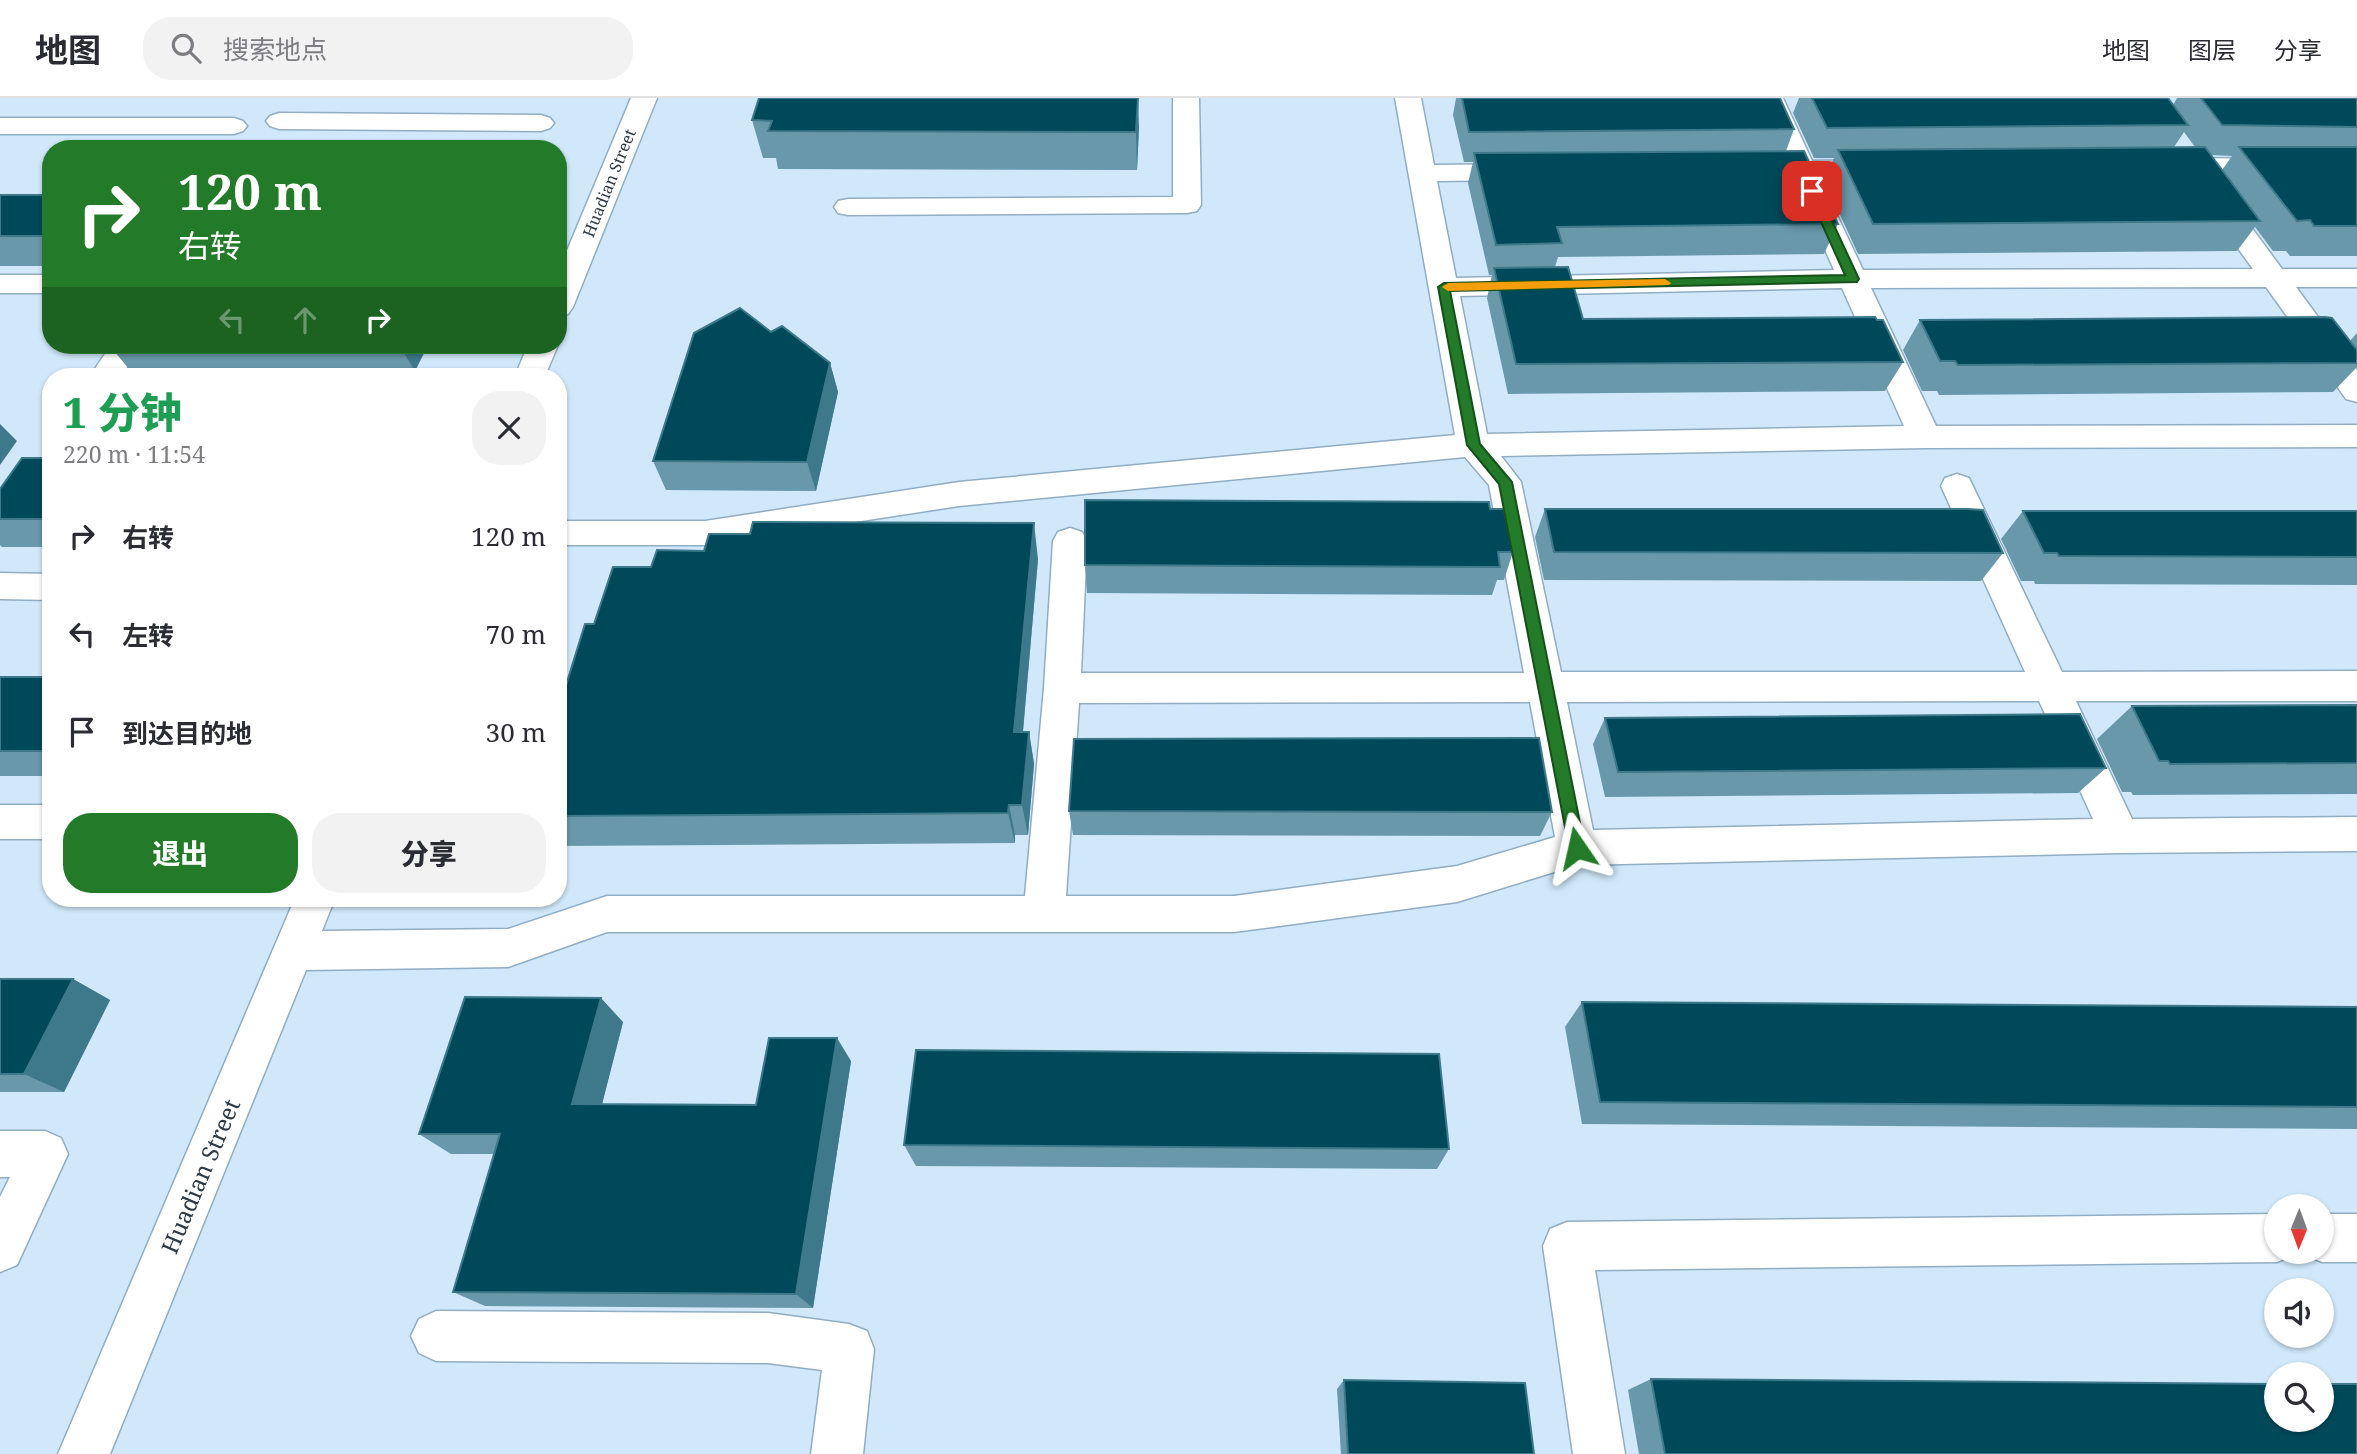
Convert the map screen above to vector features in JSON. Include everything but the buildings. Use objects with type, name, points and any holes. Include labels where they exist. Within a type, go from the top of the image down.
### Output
[{"type":"street","points":[[295,98],[273,130],[541,123]]},
{"type":"street","name":"Huadian Street","points":[[567,284],[643,98]]},
{"type":"street","points":[[848,207],[1187,205],[1186,98]]},
{"type":"street","points":[[1408,98],[1473,445],[1505,482],[1577,848]]},
{"type":"street","points":[[1770,98],[1925,438]]},
{"type":"street","points":[[0,126],[234,126]]},
{"type":"street","points":[[2171,136],[2357,392]]},
{"type":"street","points":[[2137,166],[2357,167]]},
{"type":"street","points":[[1734,170],[1914,168]]},
{"type":"street","points":[[1422,173],[1545,172]]},
{"type":"street","points":[[1444,287],[1853,279],[2357,278]]},
{"type":"street","points":[[0,284],[42,284]]},
{"type":"street","points":[[567,533],[705,533],[959,494],[1473,445],[1925,438],[2357,436]]},
{"type":"street","points":[[1957,486],[2120,836]]},
{"type":"street","points":[[1044,914],[1062,688],[1070,541]]},
{"type":"street","points":[[0,586],[42,587]]},
{"type":"street","points":[[1062,688],[2357,686]]},
{"type":"street","points":[[0,822],[42,822]]},
{"type":"street","points":[[293,951],[508,948],[607,914],[1234,914],[1457,884],[1577,848],[2120,836],[2357,834]]},
{"type":"street","name":"Huadian Street","points":[[84,1454],[311,907]]},
{"type":"street","points":[[0,1154],[45,1154],[0,1248]]},
{"type":"street","points":[[1599,1454],[1567,1246],[2264,1238]]},
{"type":"street","points":[[2334,1238],[2357,1238]]},
{"type":"street","points":[[436,1336],[768,1338],[849,1349],[838,1454]]},
{"type":"slow traffic","points":[[1448,287],[1665,283]]},
{"type":"route","points":[[1577,848],[1505,482],[1473,445],[1444,287],[1853,279],[1812,191]]}]
